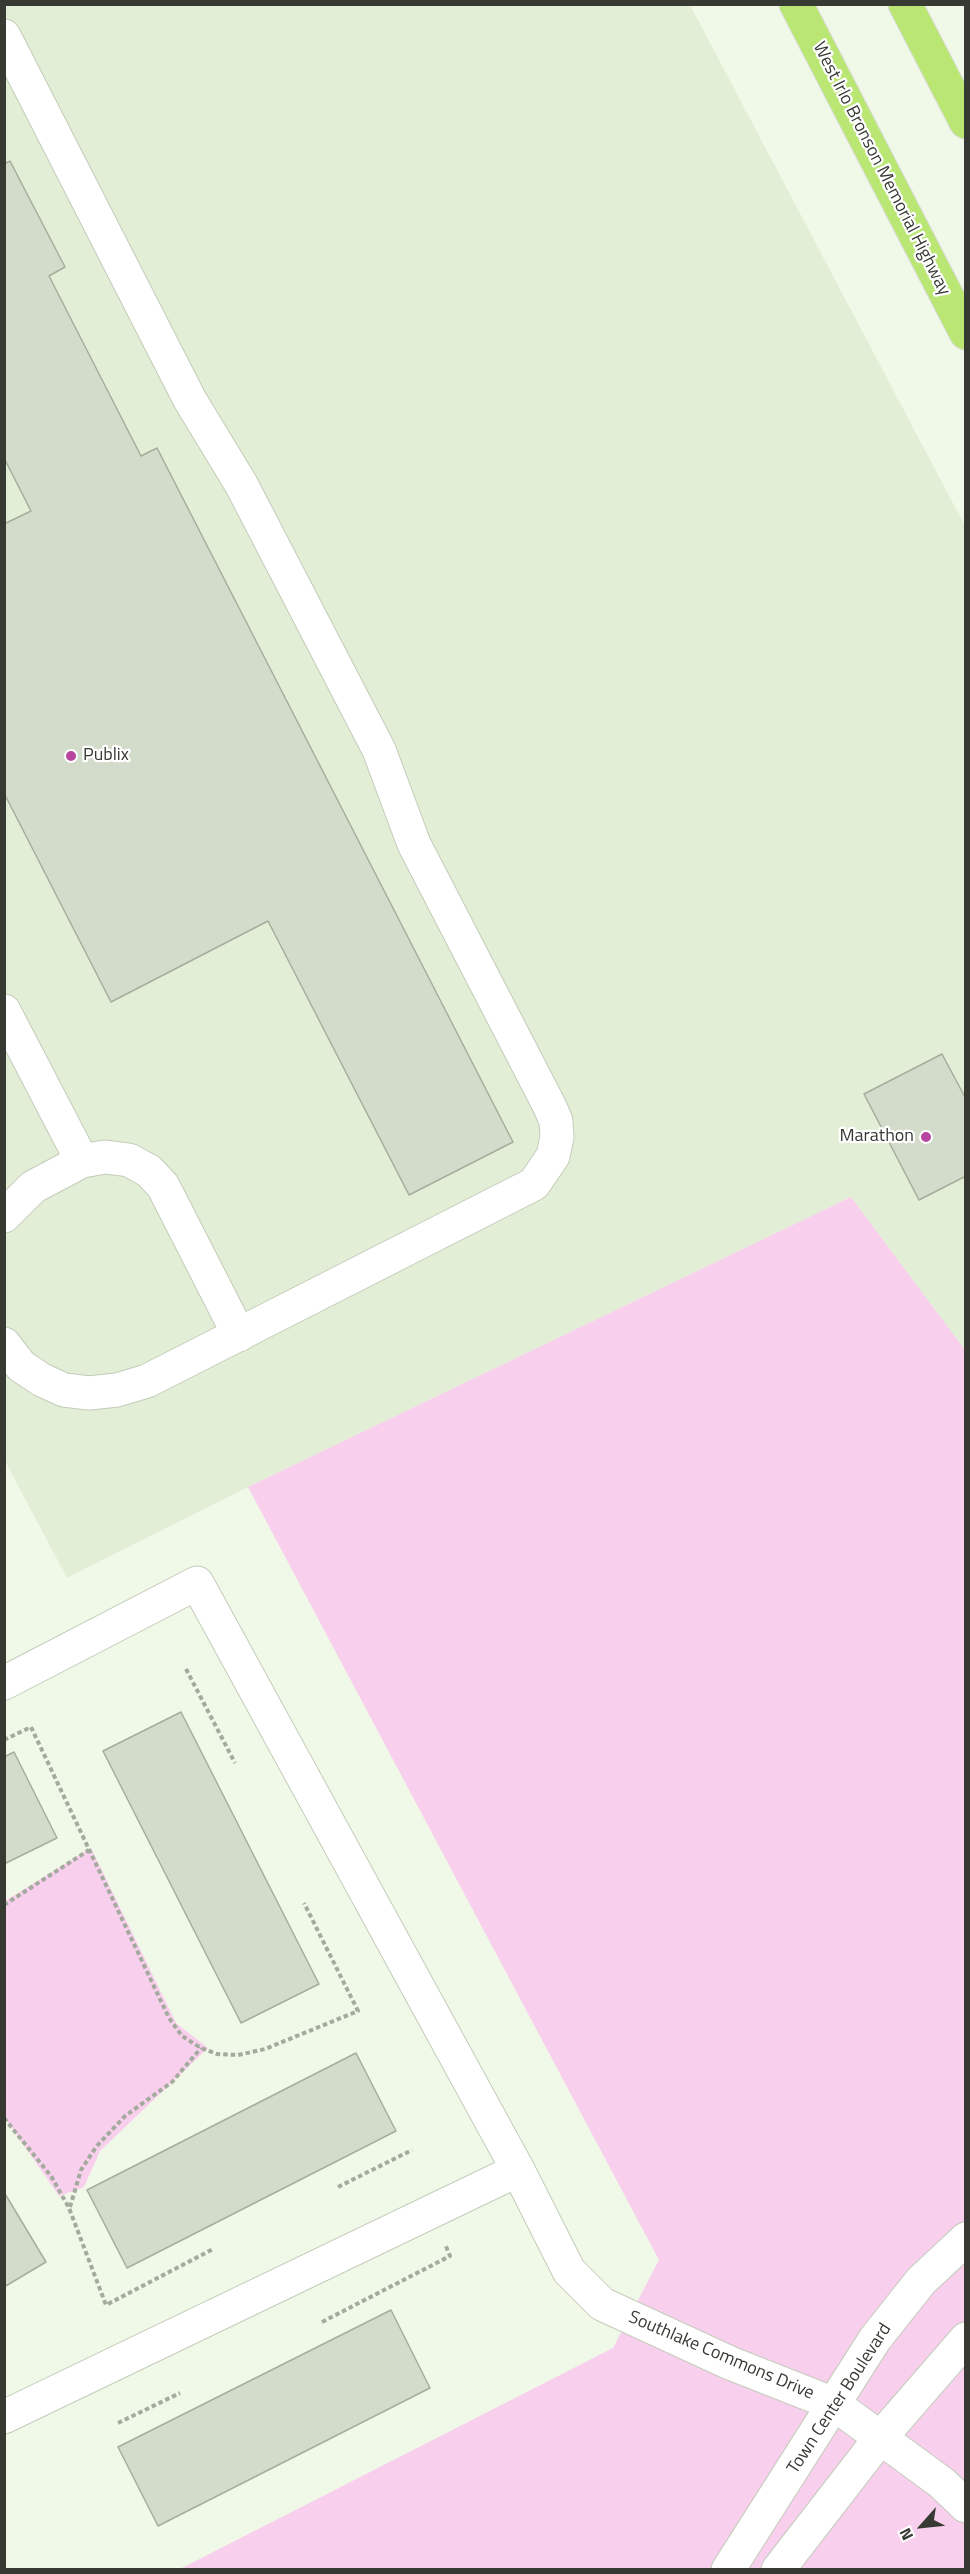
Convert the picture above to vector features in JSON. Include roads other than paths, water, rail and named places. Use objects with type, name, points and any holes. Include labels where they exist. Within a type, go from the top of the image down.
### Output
[{"type":"highway","name":"West Irlo Bronson Memorial Highway","points":[[796,4],[966,333]]},
{"type":"highway","points":[[905,4],[966,122]]},
{"type":"street","points":[[4,36],[190,400],[237,476],[374,741],[391,777],[414,844],[556,1121],[557,1137],[553,1156],[534,1184],[147,1381],[117,1390],[90,1393],[64,1390],[42,1380],[21,1366],[4,1344]]},
{"type":"street","points":[[4,1011],[82,1161]]},
{"type":"street","points":[[4,1216],[33,1187],[82,1161],[105,1157],[129,1160],[149,1171],[163,1186],[239,1335]]},
{"type":"street","name":"Southlake Commons Drive","points":[[8,1673],[197,1583],[518,2170],[569,2271],[602,2304],[730,2363],[834,2404],[942,2483],[966,2506]]},
{"type":"street","points":[[4,2417],[518,2170]]},
{"type":"street","name":"Town Center Boulevard","points":[[728,2570],[875,2339],[921,2281],[966,2239]]},
{"type":"street","points":[[778,2570],[881,2437],[966,2339]]},
{"type":"place","name":"Publix","points":[[71,756]]},
{"type":"place","name":"Marathon","points":[[926,1137]]}]
